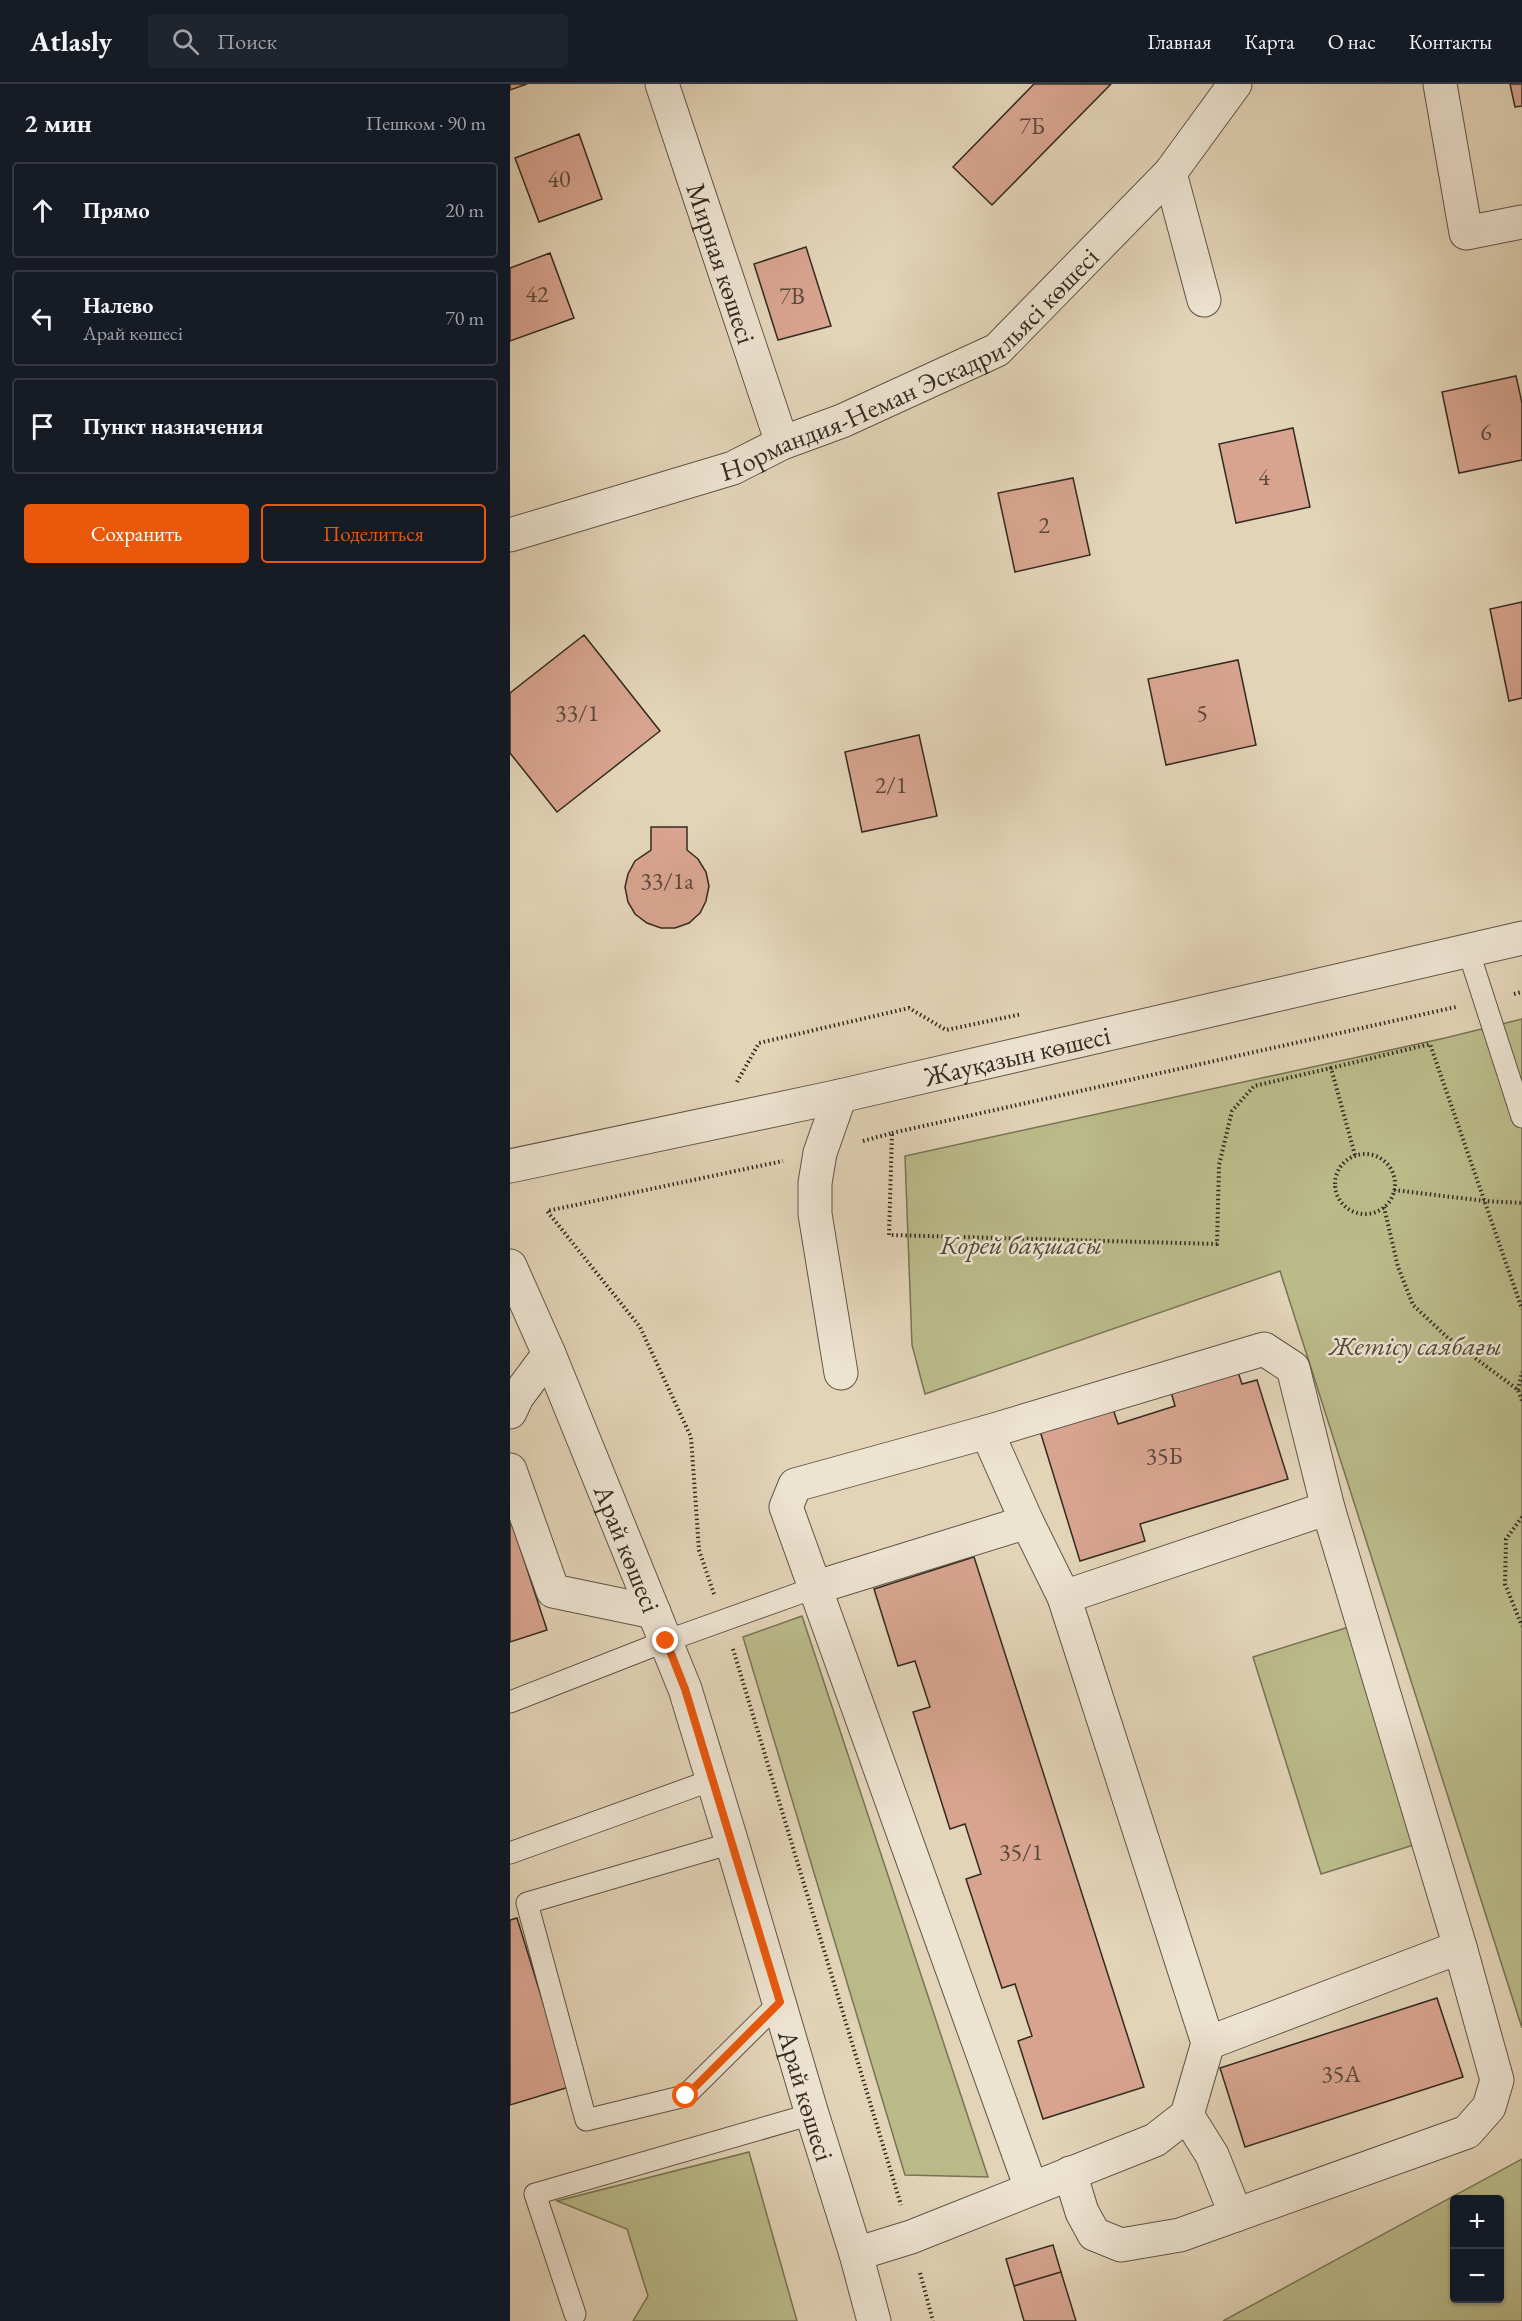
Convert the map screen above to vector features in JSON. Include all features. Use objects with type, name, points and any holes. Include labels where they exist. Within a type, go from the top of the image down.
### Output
[{"type":"street","name":"Мирная көшесі","points":[[662,84],[782,443]]},
{"type":"street","name":"Нормандия-Неман Эскадрильясі көшесі","points":[[510,535],[733,468],[782,443],[842,422],[997,350],[1170,173],[1235,84]]},
{"type":"street","points":[[1440,84],[1466,233],[1522,222]]},
{"type":"street","points":[[1170,173],[1204,300]]},
{"type":"street","name":"Жауқазын көшесі","points":[[510,1166],[840,1096],[1522,938]]},
{"type":"street","points":[[840,1096],[820,1153],[815,1183],[815,1214],[841,1373]]},
{"type":"street","name":"Арай көшесі","points":[[510,1266],[549,1354],[685,1689],[856,2254],[874,2321]]},
{"type":"street","points":[[1031,2188],[786,1507],[795,1485],[987,1432],[1264,1349],[1293,1368],[1328,1508],[1460,1947],[1497,2080],[1489,2107],[1467,2132],[1180,2235],[1121,2245],[1094,2234],[1082,2212],[1070,2174]]},
{"type":"street","points":[[510,1412],[549,1354]]},
{"type":"street","points":[[856,2254],[910,2237],[1155,2140],[1187,2115],[1208,2043],[1064,1597],[1027,1522],[987,1432]]},
{"type":"street","points":[[510,1470],[553,1590],[660,1626]]},
{"type":"street","points":[[1064,1597],[1328,1508]]},
{"type":"street","points":[[814,1588],[1027,1522]]},
{"type":"street","points":[[1208,2043],[1460,1947]]},
{"type":"street","points":[[1187,2115],[1212,2155],[1236,2215]]},
{"type":"lane","points":[[1468,950],[1522,1117]]},
{"type":"lane","points":[[510,1702],[660,1626],[723,1620],[814,1588]]},
{"type":"lane","points":[[510,1853],[712,1780]]},
{"type":"lane","points":[[732,1843],[527,1903],[586,2120],[686,2096],[780,2002]]},
{"type":"lane","points":[[575,2314],[535,2194],[812,2114]]},
{"type":"path","points":[[933,2321],[747,1691],[699,1551],[691,1437],[640,1327],[547,1212],[820,1153],[892,1133],[1485,1001]]},
{"type":"path","points":[[736,1084],[759,1043],[909,1008],[946,1030],[1028,1012]]},
{"type":"path","points":[[892,1133],[889,1235],[1217,1244],[1219,1165],[1232,1111],[1254,1086],[1430,1044],[1522,1309]]},
{"type":"path","points":[[1331,1068],[1355,1155]]},
{"type":"path","points":[[1365,1153],[1385,1161],[1395,1179],[1394,1190],[1391,1200],[1383,1207],[1374,1212],[1356,1213],[1340,1202],[1336,1193],[1336,1174],[1347,1160],[1365,1153]]},
{"type":"path","points":[[1394,1190],[1522,1203]]},
{"type":"path","points":[[1383,1207],[1398,1266],[1413,1305],[1447,1337],[1518,1390]]},
{"type":"path","points":[[1522,1372],[1518,1390],[1522,1401]]},
{"type":"path","points":[[1522,1516],[1506,1539],[1505,1584],[1522,1626]]},
{"type":"green space","points":[[1522,1019],[1522,2028],[1280,1271],[925,1394],[912,1345],[905,1156],[1445,1038]]},
{"type":"green space","points":[[802,1616],[988,2177],[905,2175],[743,1637]]},
{"type":"green space","points":[[1352,1626],[1420,1843],[1321,1874],[1253,1657]]},
{"type":"green space","points":[[749,2152],[797,2321],[633,2321],[648,2296],[627,2229],[557,2201]]},
{"type":"green space","points":[[1522,2159],[1522,2321],[1223,2321],[1450,2198],[1450,2303],[1504,2303],[1504,2195],[1456,2195]]},
{"type":"building","points":[[510,84],[527,84],[510,90]]},
{"type":"building","points":[[1034,84],[1111,84],[992,205],[953,167]]},
{"type":"building","points":[[1510,84],[1522,84],[1522,106],[1515,107]]},
{"type":"building","points":[[579,134],[602,199],[539,222],[515,158]]},
{"type":"building","points":[[806,247],[831,326],[778,340],[754,264]]},
{"type":"building","points":[[550,253],[574,318],[510,341],[510,268]]},
{"type":"building","points":[[1516,376],[1522,403],[1522,460],[1459,473],[1442,392]]},
{"type":"building","points":[[1293,428],[1310,507],[1236,523],[1219,444]]},
{"type":"building","points":[[1073,478],[1090,555],[1015,572],[998,493]]},
{"type":"building","points":[[1522,602],[1522,698],[1509,701],[1490,609]]},
{"type":"building","points":[[584,635],[660,731],[557,812],[510,753],[510,693]]},
{"type":"building","points":[[1238,660],[1256,745],[1166,765],[1148,679]]},
{"type":"building","points":[[919,735],[937,816],[862,832],[845,752]]},
{"type":"building","points":[[651,827],[687,827],[687,850],[698,859],[706,872],[709,886],[706,901],[700,913],[689,923],[675,928],[661,928],[647,923],[635,914],[628,902],[625,887],[628,874],[635,861],[651,850]]},
{"type":"building","points":[[1238,1372],[1242,1384],[1257,1380],[1288,1479],[1140,1524],[1145,1541],[1080,1561],[1040,1431],[1113,1409],[1118,1424],[1175,1406],[1171,1392]]},
{"type":"building","points":[[510,1517],[547,1630],[510,1642]]},
{"type":"building","points":[[974,1557],[1144,2087],[1043,2119],[1018,2041],[1032,2036],[1015,1984],[1002,1988],[966,1879],[981,1874],[965,1824],[950,1829],[913,1712],[930,1707],[915,1661],[898,1666],[874,1589]]},
{"type":"building","points":[[517,1918],[569,2087],[510,2105],[510,1920]]},
{"type":"building","points":[[1437,1998],[1463,2077],[1245,2147],[1220,2068]]},
{"type":"building","points":[[1053,2245],[1061,2272],[1014,2286],[1006,2259]]},
{"type":"building","points":[[1061,2272],[1076,2321],[1024,2321],[1014,2286]]},
{"type":"route","points":[[666,1641],[685,1689],[780,2002],[686,2096]]},
{"type":"park label","name":"Корей бақшасы","points":[[1021,1244]]},
{"type":"park label","name":"Жетісу саябағы","points":[[1416,1345]]}]
